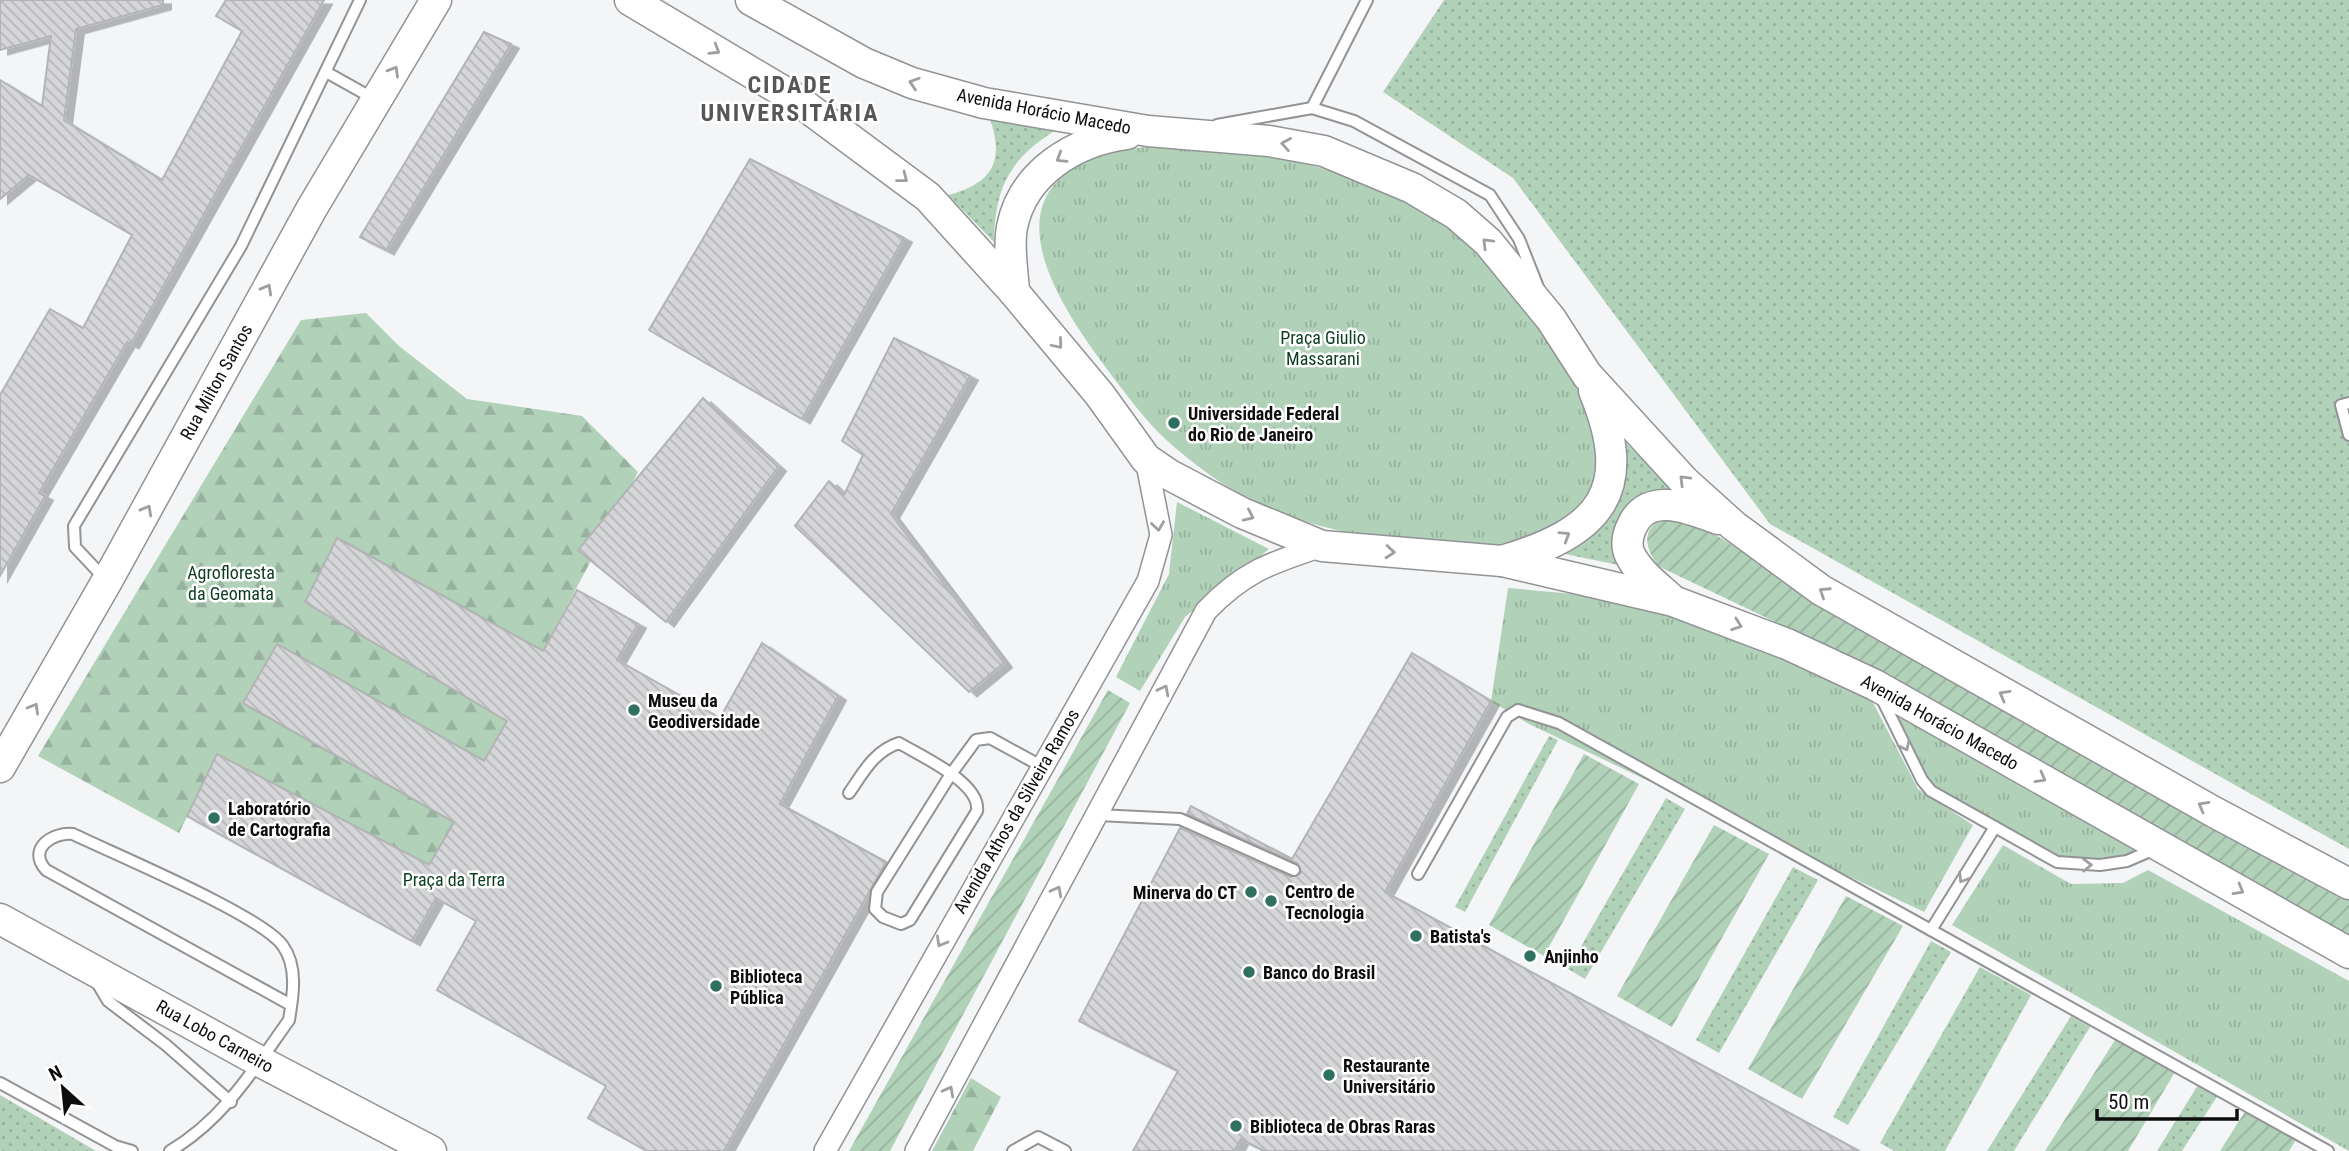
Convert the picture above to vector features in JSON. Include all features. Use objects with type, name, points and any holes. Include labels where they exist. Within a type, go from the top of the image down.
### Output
[{"type":"street","points":[[614,0],[656,15]]},
{"type":"street","points":[[630,0],[831,122],[917,188],[1014,292],[1100,395],[1146,459],[1242,513],[1322,546],[1502,561],[1541,549],[1567,536],[1592,516],[1606,491],[1613,463],[1608,426],[1587,375]]},
{"type":"street","name":"Avenida Horácio Macedo","points":[[751,0],[864,63],[912,83],[984,103],[1160,132]]},
{"type":"street","name":"Rua Milton Santos","points":[[0,767],[107,581],[312,208],[430,3]]},
{"type":"street","points":[[1014,292],[1012,229],[1017,207],[1035,178],[1057,159],[1108,136],[1160,132],[1269,141],[1324,151],[1367,166],[1456,214],[1488,242],[1551,319],[1587,375],[1684,481],[1734,526],[1821,590],[1902,638],[2349,884]]},
{"type":"street","name":"Avenida Athos da Silveira Ramos","points":[[825,1151],[1148,581],[1161,535],[1146,459]]},
{"type":"street","points":[[1673,601],[1648,578],[1628,552],[1627,539],[1632,525],[1642,513],[1656,506],[1671,504],[1734,526]]},
{"type":"street","points":[[916,1151],[1206,611],[1228,588],[1262,566],[1322,546]]},
{"type":"street","name":"Avenida Horácio Macedo","points":[[1502,561],[1673,601],[1787,644],[1875,685],[2349,953]]},
{"type":"street","name":"Rua Lobo Carneiro","points":[[0,919],[259,1061],[431,1151]]},
{"type":"lane","points":[[107,581],[75,547],[74,526],[241,247],[360,0]]},
{"type":"lane","points":[[1312,108],[1367,0]]},
{"type":"lane","points":[[326,72],[376,100]]},
{"type":"lane","points":[[1160,132],[1312,108],[1354,121],[1490,195],[1519,239],[1551,319]]},
{"type":"lane","points":[[2349,403],[2341,405],[2349,435]]},
{"type":"lane","points":[[1875,685],[1927,786],[2057,862],[2072,865],[2127,861],[2163,846]]},
{"type":"lane","points":[[1418,874],[1507,717],[1516,710],[1559,723],[2328,1151]]},
{"type":"lane","points":[[849,793],[876,755],[899,743],[951,774],[975,796],[977,811],[910,920],[894,923],[875,909],[873,901],[951,774],[976,740],[984,737],[1041,766]]},
{"type":"lane","points":[[1098,815],[1180,819],[1294,870]]},
{"type":"lane","points":[[1931,930],[1995,827]]},
{"type":"lane","points":[[170,1151],[187,1141],[231,1101],[289,1020],[291,1005],[292,966],[283,946],[266,929],[73,834],[54,836],[39,850],[42,866],[57,877],[291,1005]]},
{"type":"lane","points":[[92,968],[108,1001],[166,1045],[231,1101]]},
{"type":"lane","points":[[0,1083],[115,1146],[132,1151]]},
{"type":"lane","points":[[1013,1151],[1038,1137],[1065,1151]]},
{"type":"green space","points":[[1444,0],[2349,0],[2349,849],[1770,524],[1513,178],[1383,92]]},
{"type":"green space","points":[[989,116],[1056,130],[1027,152],[1008,177],[998,206],[994,242],[948,195],[976,184],[992,168],[996,145]]},
{"type":"green space","name":"Praça Giulio Massarani","points":[[1153,146],[1250,155],[1311,165],[1372,185],[1403,199],[1443,225],[1478,256],[1510,291],[1584,395],[1597,424],[1602,444],[1597,490],[1590,503],[1560,531],[1517,543],[1457,544],[1396,539],[1333,529],[1268,508],[1223,484],[1181,453],[1135,406],[1069,313],[1054,285],[1044,257],[1039,229],[1043,203],[1058,180],[1094,158]]},
{"type":"green space","name":"Agrofloresta da Geomata","points":[[366,313],[399,346],[467,399],[582,416],[638,472],[543,651],[337,539],[305,602],[507,721],[484,761],[277,644],[244,702],[454,822],[429,865],[218,754],[179,833],[38,756],[301,320]]},
{"type":"green space","points":[[1624,441],[1674,490],[1644,495],[1628,567],[1560,553],[1625,458]]},
{"type":"green space","points":[[1177,502],[1269,549],[1185,617],[1140,691],[1116,677],[1169,574]]},
{"type":"green space","points":[[1688,518],[1922,661],[2349,900],[2349,939],[1819,643],[1660,567],[1647,544],[1649,531],[1662,520]]},
{"type":"green space","points":[[1508,588],[1619,598],[1687,618],[1868,693],[1918,789],[1973,825],[1924,912],[1529,724],[1491,701]]},
{"type":"green space","points":[[1108,690],[1130,703],[890,1151],[849,1151]]},
{"type":"green space","points":[[1891,705],[2151,846],[2106,859],[2059,857],[1936,789],[1927,779]]},
{"type":"green space","points":[[1549,736],[1558,740],[1465,912],[1455,907]]},
{"type":"green space","points":[[1584,754],[1639,784],[1544,956],[1489,925]]},
{"type":"green space","points":[[1666,798],[1685,809],[1585,979],[1568,969]]},
{"type":"green space","points":[[1714,825],[1769,854],[1672,1027],[1617,996]]},
{"type":"green space","points":[[2003,845],[2071,884],[2123,883],[2148,870],[2349,981],[2349,1151],[1952,925]]},
{"type":"green space","points":[[1793,867],[1818,880],[1719,1053],[1696,1040]]},
{"type":"green space","points":[[1846,896],[1903,926],[1802,1099],[1748,1069]]},
{"type":"green space","points":[[1931,941],[1951,952],[1848,1125],[1833,1117]]},
{"type":"green space","points":[[1980,967],[2031,995],[1945,1151],[1894,1151],[1880,1143]]},
{"type":"green space","points":[[2071,1016],[2090,1027],[2014,1151],[1987,1151]]},
{"type":"green space","points":[[2115,1040],[2175,1072],[2128,1151],[2045,1151]]},
{"type":"green space","points":[[971,1078],[1001,1097],[973,1151],[932,1151]]},
{"type":"green space","points":[[2198,1085],[2218,1095],[2182,1151],[2157,1151]]},
{"type":"green space","points":[[0,1095],[96,1151],[0,1151]]},
{"type":"green space","points":[[2246,1110],[2297,1138],[2289,1151],[2220,1151]]},
{"type":"building","points":[[0,0],[163,0],[163,5],[76,29],[64,120],[162,180],[242,31],[216,16],[226,0],[324,0],[131,344],[127,342],[39,493],[45,496],[0,576],[0,395],[50,309],[83,328],[132,235],[29,175],[0,199],[0,80],[42,106],[51,36],[0,50]]},
{"type":"building","points":[[484,32],[511,44],[386,250],[360,237]]},
{"type":"building","points":[[750,159],[904,238],[802,419],[649,330]]},
{"type":"building","points":[[894,338],[970,376],[891,514],[1004,663],[969,692],[795,526],[829,481],[844,495],[863,455],[842,441]]},
{"type":"building","points":[[703,398],[778,467],[666,622],[578,550]]},
{"type":"building","points":[[337,538],[543,651],[577,590],[638,624],[617,660],[720,718],[762,643],[838,696],[780,804],[886,862],[724,1151],[647,1151],[588,1118],[606,1086],[437,990],[476,921],[436,898],[412,941],[187,816],[217,754],[429,865],[454,822],[243,703],[277,644],[484,761],[507,721],[305,602]]},
{"type":"building","name":"Centro de Tecnologia","points":[[1412,653],[1491,701],[1385,892],[1859,1151],[1264,1151],[1241,1139],[1234,1151],[1133,1151],[1178,1071],[1079,1021],[1180,828],[1291,877],[1301,873],[1297,863],[1187,814],[1191,806],[1292,859]]},
{"type":"place","name":"Universidade Federal do Rio de Janeiro","points":[[1174,423]]},
{"type":"place","name":"Museu da Geodiversidade","points":[[634,710]]},
{"type":"place","name":"Laboratório de Cartografia","points":[[214,818]]},
{"type":"place","name":"Minerva do CT","points":[[1251,892]]},
{"type":"place","name":"Centro de Tecnologia","points":[[1271,901]]},
{"type":"place","name":"Batista's","points":[[1416,936]]},
{"type":"place","name":"Anjinho","points":[[1530,956]]},
{"type":"place","name":"Banco do Brasil","points":[[1249,972]]},
{"type":"place","name":"Biblioteca Pública","points":[[716,986]]},
{"type":"place","name":"Restaurante Universitário","points":[[1329,1075]]},
{"type":"place","name":"Biblioteca de Obras Raras","points":[[1236,1126]]},
{"type":"district","name":"CIDADE UNIVERSITÁRIA","points":[[790,99]]},
{"type":"park label","name":"Praça da Terra","points":[[454,879]]}]
